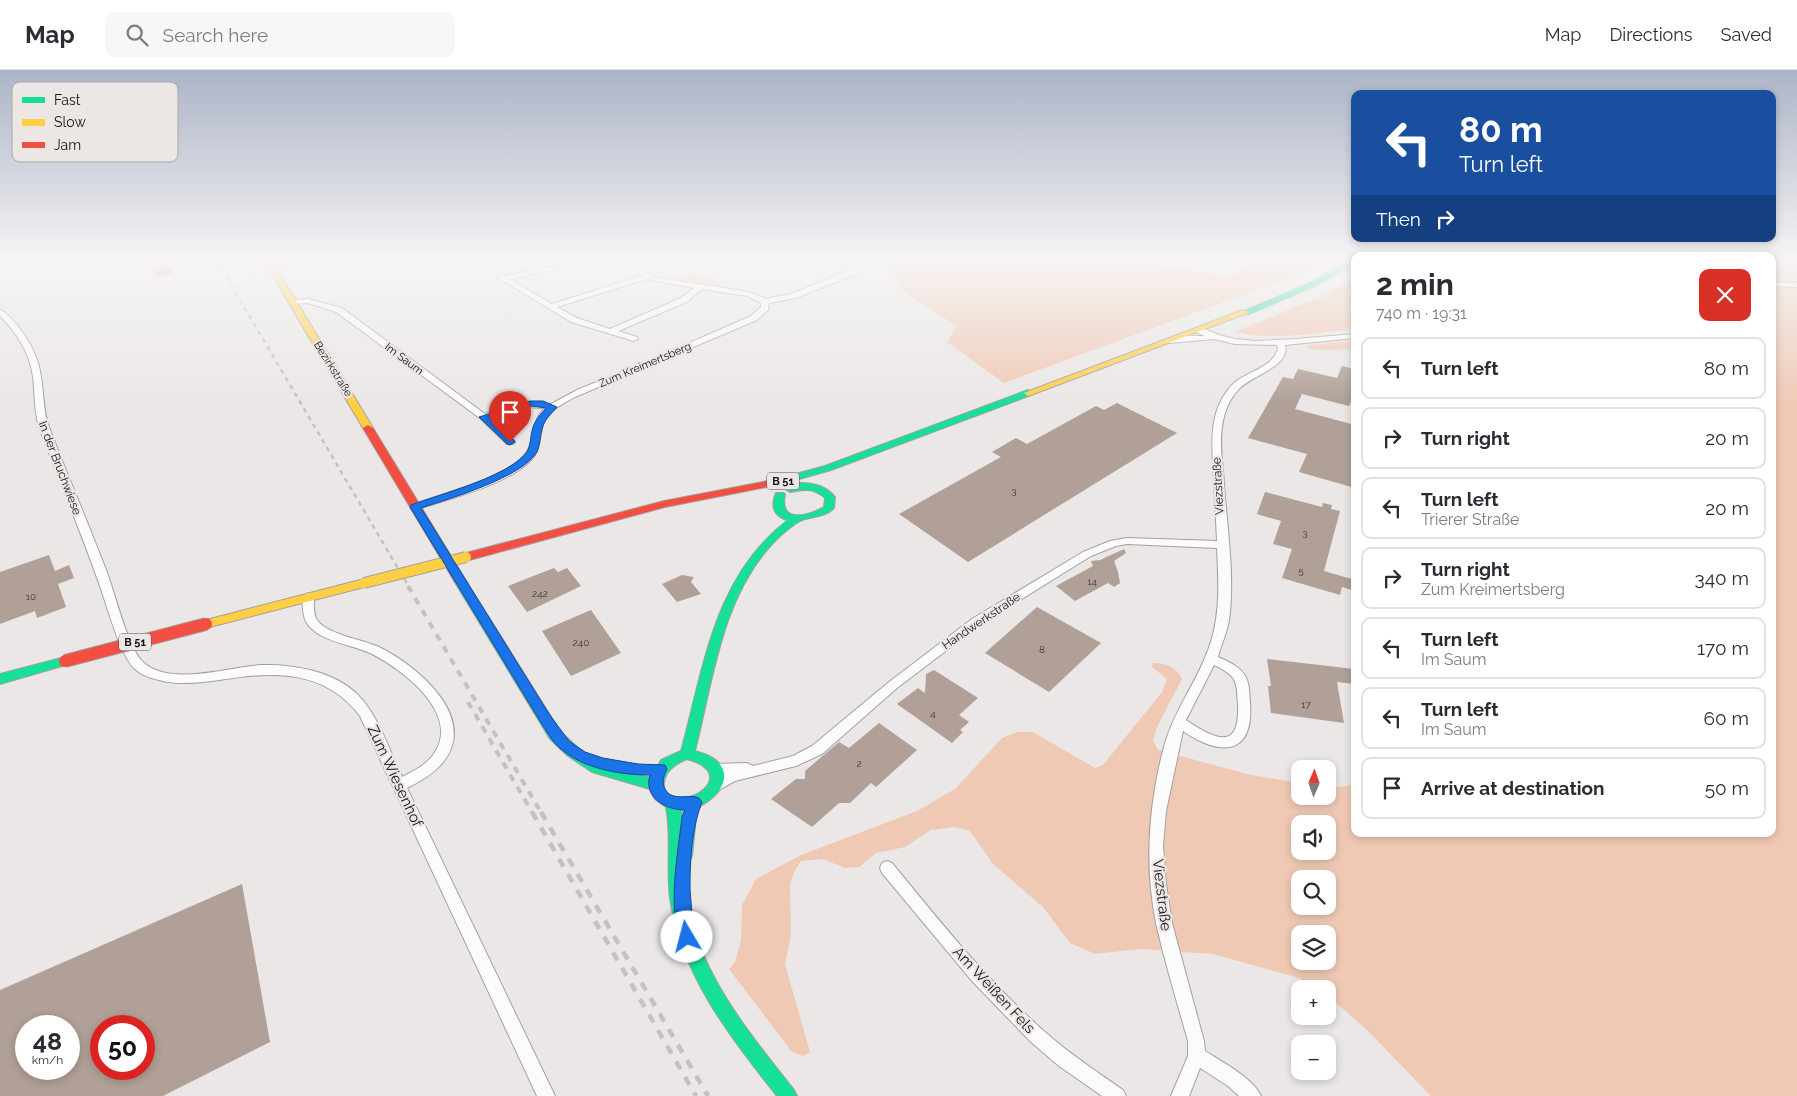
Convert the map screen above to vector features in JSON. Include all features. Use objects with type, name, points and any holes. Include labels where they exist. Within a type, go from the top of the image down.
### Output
[{"type":"main road","name":"Bezirkstraße","points":[[297,309],[415,507],[555,735],[580,756]]},
{"type":"main road","name":"B 51","points":[[0,678],[678,501],[786,481],[885,448],[925,431],[1252,309]]},
{"type":"main road","name":"B 51","points":[[812,486],[822,484],[885,448]]},
{"type":"main road","name":"B 51","points":[[827,493],[828,488],[853,466]]},
{"type":"main road","points":[[812,486],[827,493],[831,502],[824,512],[809,518],[796,519],[783,514],[770,499],[792,488],[812,486]]},
{"type":"main road","name":"B 51","points":[[678,501],[741,496],[770,499]]},
{"type":"main road","name":"B 51","points":[[741,496],[770,499]]},
{"type":"main road","points":[[687,754],[706,690],[714,647],[729,603],[754,558],[772,535],[783,514]]},
{"type":"main road","points":[[772,535],[796,519]]},
{"type":"main road","points":[[704,734],[706,690]]},
{"type":"main road","points":[[580,756],[603,764],[651,770],[672,759],[687,754],[704,752],[717,768],[718,774],[715,786],[710,792],[694,802],[683,804],[672,802],[658,792],[656,777],[651,770]]},
{"type":"main road","points":[[580,756],[598,768],[656,785]]},
{"type":"main road","points":[[672,802],[676,821],[675,857],[678,902],[693,955],[717,1005],[788,1096]]},
{"type":"main road","points":[[684,923],[682,884],[689,817],[694,802]]},
{"type":"street","name":"Im Saum","points":[[334,309],[484,417],[510,442]]},
{"type":"street","points":[[557,309],[574,320],[634,339]]},
{"type":"street","points":[[611,331],[663,309]]},
{"type":"street","name":"Zum Kreimertsberg","points":[[415,507],[485,481],[522,464],[533,450],[537,428],[541,419],[552,407],[584,391],[754,318],[764,309]]},
{"type":"street","name":"In der Bruchwiese","points":[[0,312],[22,336],[34,363],[40,414],[44,427],[121,629]]},
{"type":"street","points":[[1199,330],[1214,338]]},
{"type":"street","points":[[1156,345],[1190,338],[1214,338],[1242,343],[1351,336]]},
{"type":"street","name":"Viezstraße","points":[[1197,1056],[1191,1017],[1164,923],[1158,884],[1156,846],[1158,811],[1164,775],[1179,722],[1212,659],[1223,622],[1225,606],[1216,437],[1218,416],[1223,404],[1234,388],[1278,360],[1282,348],[1280,342]]},
{"type":"street","points":[[484,417],[530,403],[552,407]]},
{"type":"street","name":"Handwerkstraße","points":[[715,786],[732,776],[796,761],[817,750],[893,686],[976,622],[1087,554],[1114,543],[1127,542],[1221,545]]},
{"type":"street","points":[[308,597],[310,618],[313,624],[323,630],[375,650],[393,661],[425,687],[443,712],[448,724],[443,753],[419,775],[400,785]]},
{"type":"street","name":"Zum Wiesenhof","points":[[121,629],[138,666],[156,676],[174,679],[262,670],[289,671],[330,683],[351,696],[365,713],[546,1096]]},
{"type":"street","points":[[1179,722],[1197,735],[1210,741],[1222,742],[1233,741],[1241,735],[1246,727],[1241,680],[1235,672],[1212,659]]},
{"type":"street","name":"Handwerkstraße","points":[[717,768],[768,768]]},
{"type":"street","name":"Am Weißen Fels","points":[[887,868],[922,912],[1038,1038],[1117,1096]]},
{"type":"street","points":[[1180,1096],[1197,1056],[1234,1080],[1252,1096]]},
{"type":"shaded area","points":[[931,309],[1205,309],[1004,383],[947,342],[957,326]]},
{"type":"shaded area","points":[[1290,309],[1351,309],[1351,329],[1280,336],[1250,335],[1235,332]]},
{"type":"shaded area","points":[[1776,309],[1797,309],[1797,1096],[1431,1096],[1366,1029],[1336,1003],[1336,980],[1302,980],[1213,954],[1140,949],[1095,954],[1070,943],[1043,907],[993,864],[970,831],[954,827],[931,830],[905,847],[876,853],[859,867],[845,868],[823,859],[801,861],[794,872],[790,884],[791,935],[785,964],[810,1052],[803,1056],[792,1052],[729,969],[735,962],[741,940],[742,905],[756,879],[801,855],[917,811],[955,789],[1002,738],[1018,732],[1033,732],[1095,768],[1103,765],[1162,692],[1167,679],[1152,667],[1153,663],[1170,666],[1177,671],[1182,679],[1157,727],[1153,740],[1158,750],[1251,775],[1291,782],[1291,805],[1336,805],[1336,787],[1351,785],[1351,837],[1776,837]]},
{"type":"shaded area","points":[[1351,341],[1351,350],[1319,350],[1307,348],[1307,345]]},
{"type":"building","points":[[1342,366],[1351,368],[1351,401],[1349,406],[1302,394],[1295,409],[1351,424],[1351,487],[1299,472],[1307,454],[1248,438],[1283,377],[1293,379],[1298,369],[1337,378]]},
{"type":"building","points":[[1117,403],[1177,433],[968,562],[899,514],[1001,457],[992,452],[1016,438],[1027,444],[1096,406],[1104,410]]},
{"type":"building","points":[[1265,492],[1322,507],[1323,503],[1332,505],[1331,509],[1340,511],[1324,571],[1351,579],[1351,590],[1342,587],[1340,595],[1282,578],[1292,549],[1273,544],[1281,521],[1257,514]]},
{"type":"building","points":[[1124,549],[1126,553],[1114,561],[1120,583],[1114,587],[1108,583],[1075,601],[1056,586],[1093,566],[1091,561],[1100,560]]},
{"type":"building","points":[[49,555],[55,571],[69,565],[74,578],[58,584],[66,607],[37,618],[35,611],[0,624],[0,572]]},
{"type":"building","points":[[554,568],[558,572],[567,568],[581,586],[527,612],[508,586]]},
{"type":"building","points":[[682,575],[694,577],[691,582],[701,594],[677,602],[662,584]]},
{"type":"building","points":[[1037,607],[1101,643],[1049,692],[985,653]]},
{"type":"building","points":[[591,610],[621,653],[571,676],[542,631]]},
{"type":"building","points":[[1267,659],[1351,669],[1351,684],[1337,682],[1344,723],[1271,713],[1268,686],[1271,686]]},
{"type":"building","points":[[934,670],[978,698],[959,715],[969,722],[960,730],[963,732],[952,743],[897,704],[918,688],[925,693],[926,674]]},
{"type":"building","points":[[879,723],[917,750],[876,787],[871,783],[850,803],[839,803],[812,827],[771,799],[796,779],[805,779],[805,771],[839,742],[849,748]]},
{"type":"building","points":[[242,884],[270,1042],[163,1096],[0,1096],[0,990]]},
{"type":"railway","points":[[245,309],[409,587]]},
{"type":"railway","points":[[408,586],[542,814]]},
{"type":"railway","points":[[468,702],[533,814]]},
{"type":"railway","points":[[532,812],[696,1096]]},
{"type":"railway","points":[[541,812],[708,1096]]},
{"type":"traffic: fast","points":[[1246,312],[1254,309]]},
{"type":"traffic: fast","points":[[778,482],[828,468],[1028,393]]},
{"type":"traffic: fast","points":[[780,495],[778,505],[780,512],[786,516],[794,518],[803,517],[829,508],[830,497],[821,490],[806,486],[790,489]]},
{"type":"traffic: fast","points":[[687,754],[716,642],[736,588],[751,563],[769,541],[796,519]]},
{"type":"traffic: fast","points":[[462,584],[555,735],[573,752],[597,768],[656,785]]},
{"type":"traffic: fast","points":[[0,679],[65,661]]},
{"type":"traffic: fast","points":[[687,754],[705,759],[715,766],[718,776],[714,786],[707,795],[696,801],[683,804],[669,802],[663,799],[657,790],[657,779],[666,764],[687,754]]},
{"type":"traffic: fast","points":[[672,802],[676,826],[676,888],[684,928],[694,955],[720,1005],[752,1051],[788,1096]]},
{"type":"traffic: fast","points":[[685,856],[689,817],[694,802]]},
{"type":"traffic: slow","points":[[297,309],[368,428]]},
{"type":"traffic: slow","points":[[1028,393],[1246,312]]},
{"type":"traffic: slow","points":[[364,583],[466,557]]},
{"type":"traffic: slow","points":[[206,624],[364,583]]},
{"type":"traffic: jam","points":[[368,428],[462,584]]},
{"type":"traffic: jam","points":[[466,557],[664,504],[778,482]]},
{"type":"traffic: jam","points":[[65,661],[206,624]]},
{"type":"route","points":[[510,442],[484,417],[530,403],[552,407],[541,419],[537,428],[533,450],[522,464],[485,481],[415,507],[555,735],[573,752],[603,764],[638,770],[660,769],[656,777],[656,785],[658,792],[664,798],[683,804],[694,802],[689,817],[682,884],[684,923],[687,937]]}]
